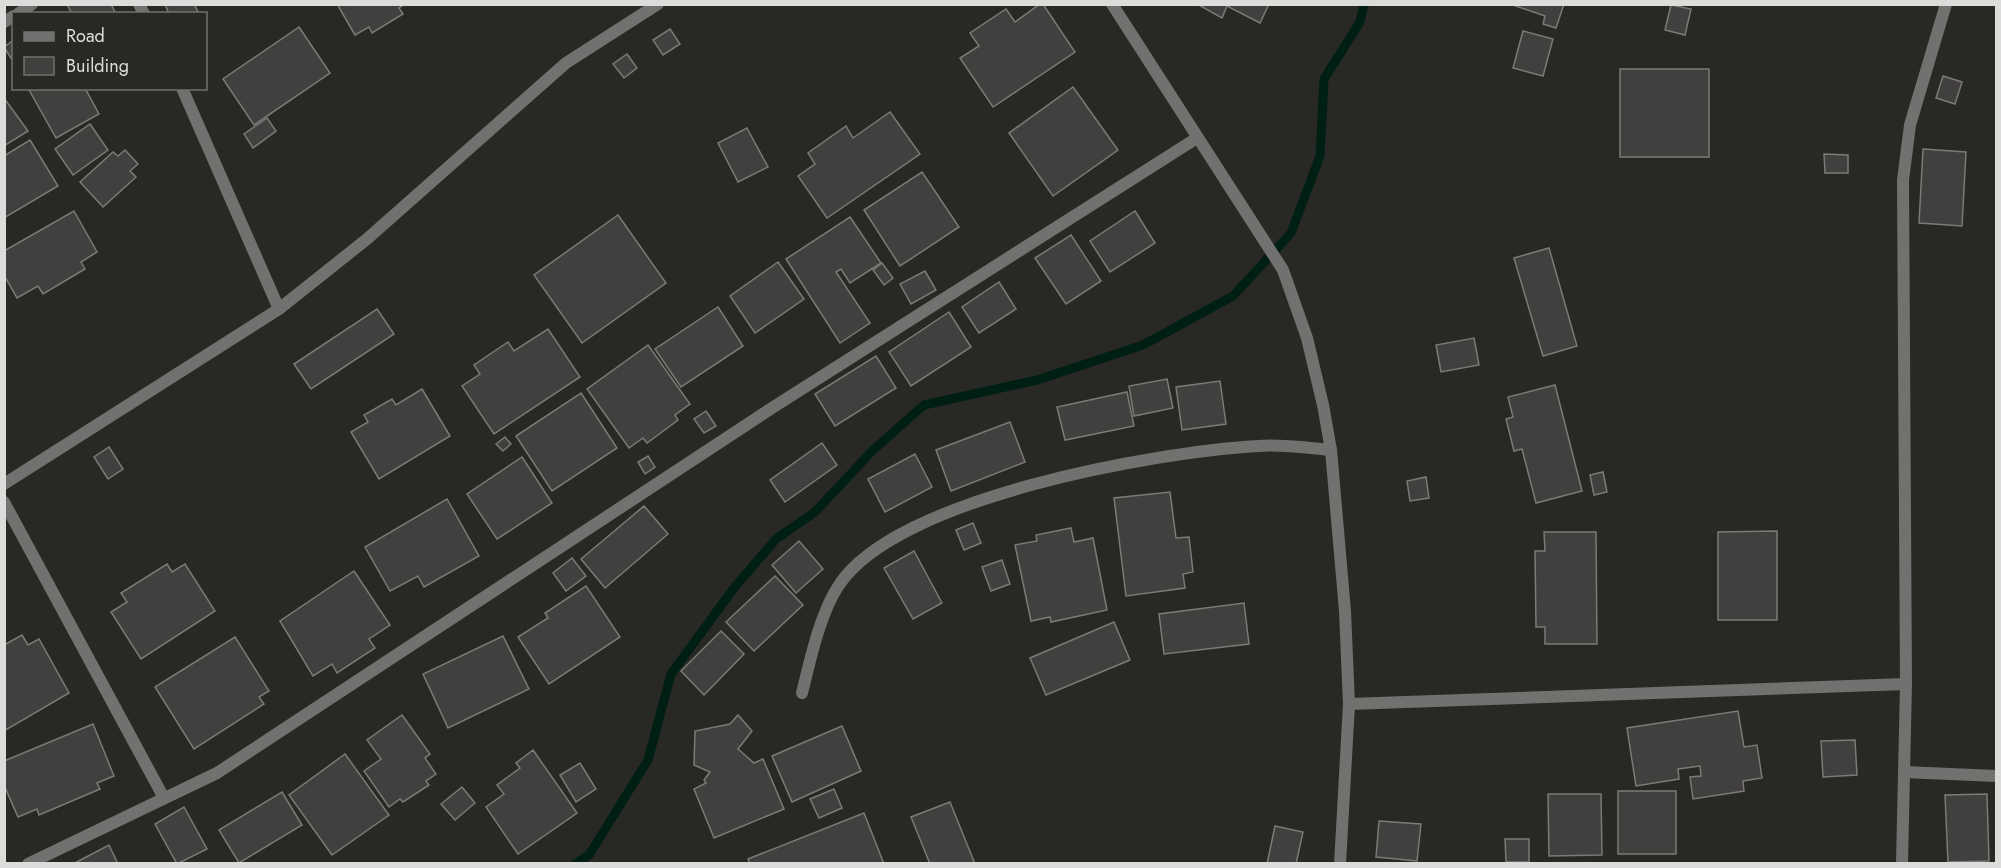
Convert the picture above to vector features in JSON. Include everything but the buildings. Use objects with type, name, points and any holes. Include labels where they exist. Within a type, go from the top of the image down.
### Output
[{"type":"street","points":[[4,484],[279,309],[367,239],[566,63],[658,4]]},
{"type":"street","points":[[1112,4],[1283,270],[1307,338],[1331,450],[1341,541],[1349,704],[1340,864]]},
{"type":"street","points":[[1902,864],[1906,684],[1903,180],[1910,125],[1946,4]]},
{"type":"street","points":[[183,90],[279,309]]},
{"type":"street","points":[[28,864],[217,772],[775,406],[1197,138]]},
{"type":"street","points":[[802,693],[818,635],[839,585],[873,550],[907,529],[989,499],[1094,467],[1185,453],[1260,445],[1331,450]]},
{"type":"street","points":[[4,502],[164,798]]},
{"type":"street","points":[[1349,704],[1906,684]]},
{"type":"street","points":[[1904,772],[1996,776]]},
{"type":"waterway","points":[[575,864],[589,855],[648,760],[671,674],[734,588],[776,539],[815,512],[872,451],[924,405],[1037,380],[1143,345],[1233,296],[1291,233],[1320,156],[1324,79],[1360,22],[1364,4]]}]
